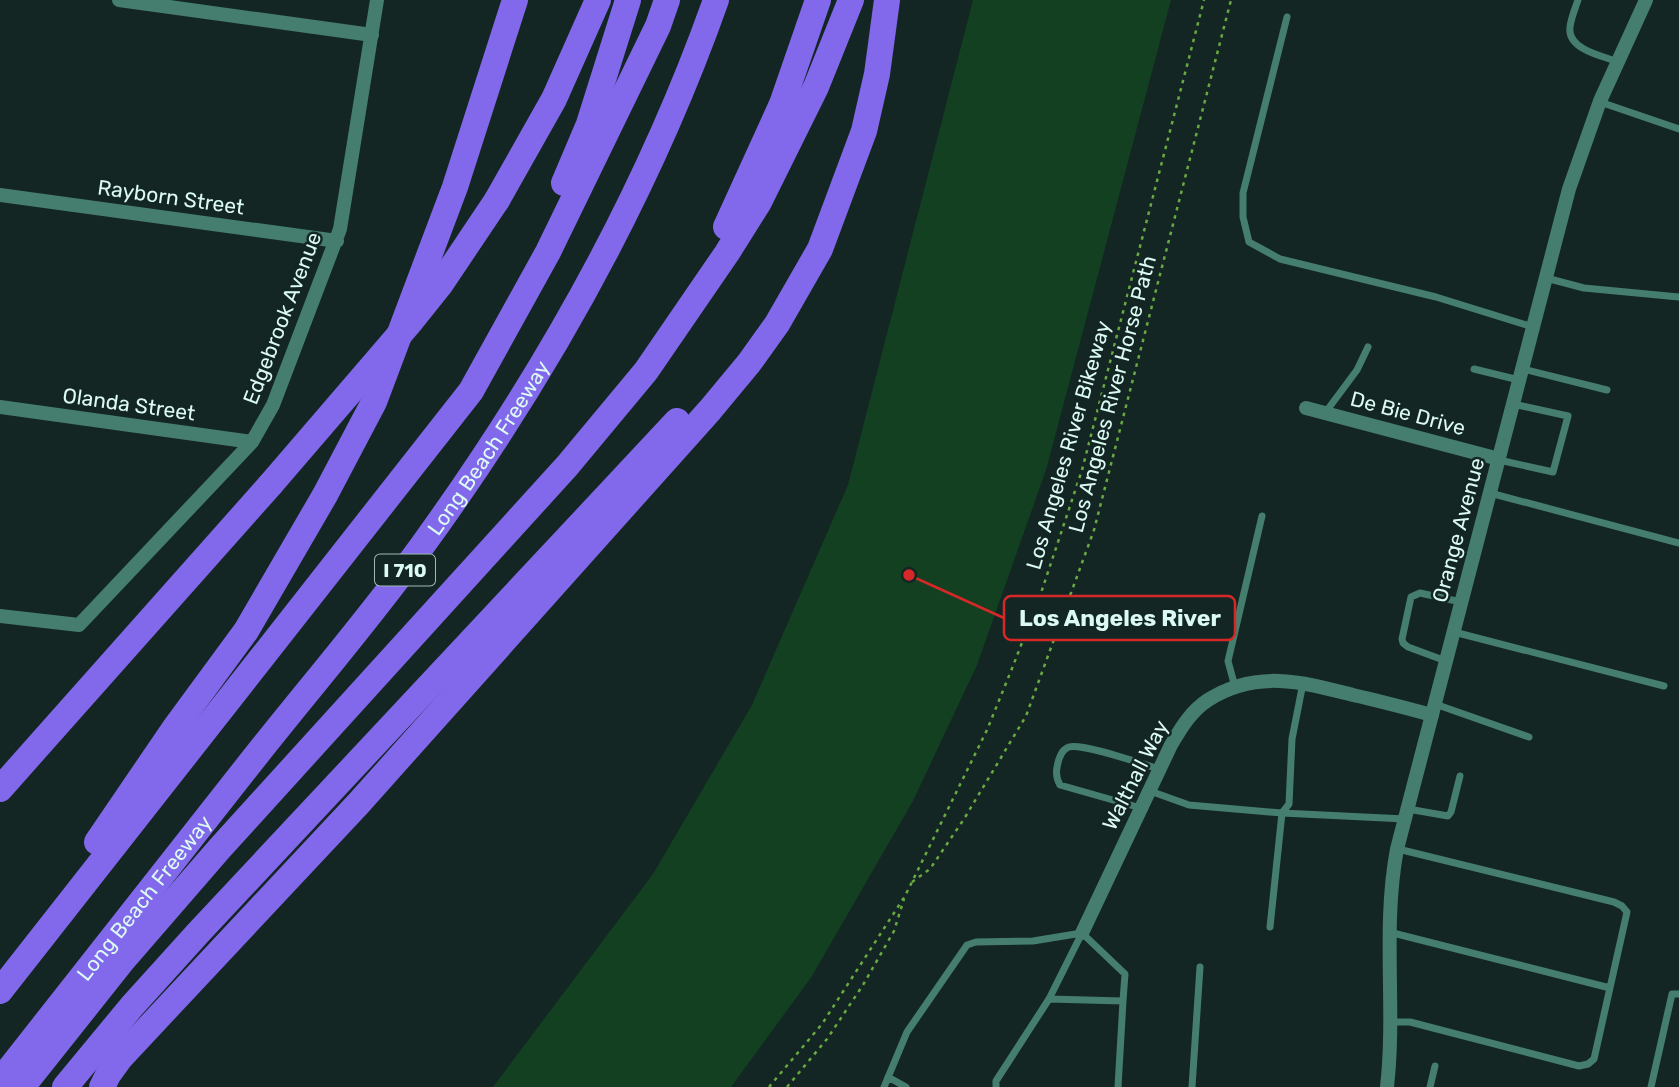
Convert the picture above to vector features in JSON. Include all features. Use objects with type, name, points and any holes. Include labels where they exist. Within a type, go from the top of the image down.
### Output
[{"type":"highway","points":[[0,789],[271,484],[440,285],[497,200],[554,99],[598,0]]},
{"type":"highway","points":[[548,252],[565,179],[589,124],[628,0]]},
{"type":"highway","name":"I 710","points":[[0,992],[471,391],[548,252],[658,26],[667,0]]},
{"type":"highway","name":"Long Beach Freeway","points":[[0,1080],[369,616],[474,473],[565,327],[626,210],[666,124],[716,0]]},
{"type":"highway","points":[[103,1087],[121,1057],[358,804],[749,363],[777,324],[820,249],[867,121],[881,50],[887,0]]},
{"type":"highway","points":[[0,983],[174,729],[246,631],[325,495],[368,413],[455,187],[514,3]]},
{"type":"highway","points":[[690,305],[782,104],[817,3]]},
{"type":"highway","points":[[23,1087],[123,960],[220,848],[558,476],[622,401],[727,253],[758,202],[810,99],[848,8]]},
{"type":"highway","points":[[65,1087],[132,1006],[198,933],[704,391],[750,334],[836,206]]},
{"type":"street","points":[[119,0],[372,35]]},
{"type":"street","name":"Edgebrook Avenue","points":[[0,616],[79,625],[252,442],[273,405],[337,241],[377,0]]},
{"type":"street","name":"Orange Avenue","points":[[1387,1087],[1390,1022],[1388,931],[1397,849],[1570,189],[1616,61],[1646,0]]},
{"type":"street","name":"Rayborn Street","points":[[0,195],[337,241]]},
{"type":"street","name":"Olanda Street","points":[[0,407],[252,442]]},
{"type":"street","name":"De Bie Drive","points":[[1306,408],[1499,459]]},
{"type":"street","name":"Walthall Way","points":[[1082,933],[1159,769],[1181,729],[1207,701],[1235,688],[1272,680],[1303,682],[1433,709]]},
{"type":"lane","points":[[1578,0],[1569,30],[1571,37],[1577,45],[1588,51],[1616,61]]},
{"type":"lane","points":[[1287,18],[1242,193],[1242,217],[1249,242],[1280,259],[1436,297],[1533,327]]},
{"type":"lane","points":[[1600,101],[1679,129]]},
{"type":"lane","points":[[1545,277],[1584,288],[1679,297]]},
{"type":"lane","points":[[1325,413],[1357,370],[1368,347]]},
{"type":"lane","points":[[1474,369],[1520,374],[1607,390]]},
{"type":"lane","points":[[1499,459],[1553,472],[1565,428],[1567,416],[1513,404]]},
{"type":"lane","points":[[1490,493],[1679,542]]},
{"type":"lane","points":[[1235,688],[1228,661],[1262,516]]},
{"type":"lane","points":[[1446,660],[1403,643],[1411,597],[1420,593],[1461,602]]},
{"type":"lane","points":[[1453,632],[1664,685]]},
{"type":"lane","points":[[1270,927],[1282,813],[1289,804],[1292,739],[1303,682]]},
{"type":"lane","points":[[1433,709],[1529,737]]},
{"type":"lane","points":[[1141,808],[1060,785],[1056,771],[1061,753],[1070,747],[1085,748],[1159,769]]},
{"type":"lane","points":[[1149,790],[1189,805],[1282,813],[1448,816],[1460,776]]},
{"type":"lane","points":[[1390,1022],[1410,1022],[1579,1066],[1588,1064],[1594,1059],[1627,912],[1614,902],[1397,849]]},
{"type":"lane","points":[[1388,931],[1611,988]]},
{"type":"lane","points":[[996,1087],[996,1081],[1049,999],[1082,933]]},
{"type":"lane","points":[[1082,933],[1125,974],[1118,1087]]},
{"type":"lane","points":[[884,1087],[907,1032],[967,945],[976,942],[1033,941],[1082,933]]},
{"type":"lane","points":[[1192,1087],[1200,967]]},
{"type":"lane","points":[[1651,1087],[1672,994],[1679,994]]},
{"type":"lane","points":[[1049,999],[1123,1001]]},
{"type":"lane","points":[[1430,1087],[1435,1066]]},
{"type":"lane","points":[[888,1076],[906,1087]]},
{"type":"path","name":"Los Angeles River Bikeway","points":[[769,1087],[822,1024],[905,895],[987,730],[1040,596],[1082,470],[1204,0]]},
{"type":"path","name":"Los Angeles River Horse Path","points":[[911,883],[930,869],[964,819],[1026,716],[1094,530],[1231,0]]},
{"type":"path","points":[[787,1087],[827,1039],[863,985],[894,930],[905,895]]},
{"type":"shaded area","points":[[973,0],[1171,0],[1046,470],[977,665],[913,801],[812,976],[731,1087],[493,1087],[653,874],[752,705],[848,485]]},
{"type":"place","name":"Los Angeles River","points":[[909,575]]}]
